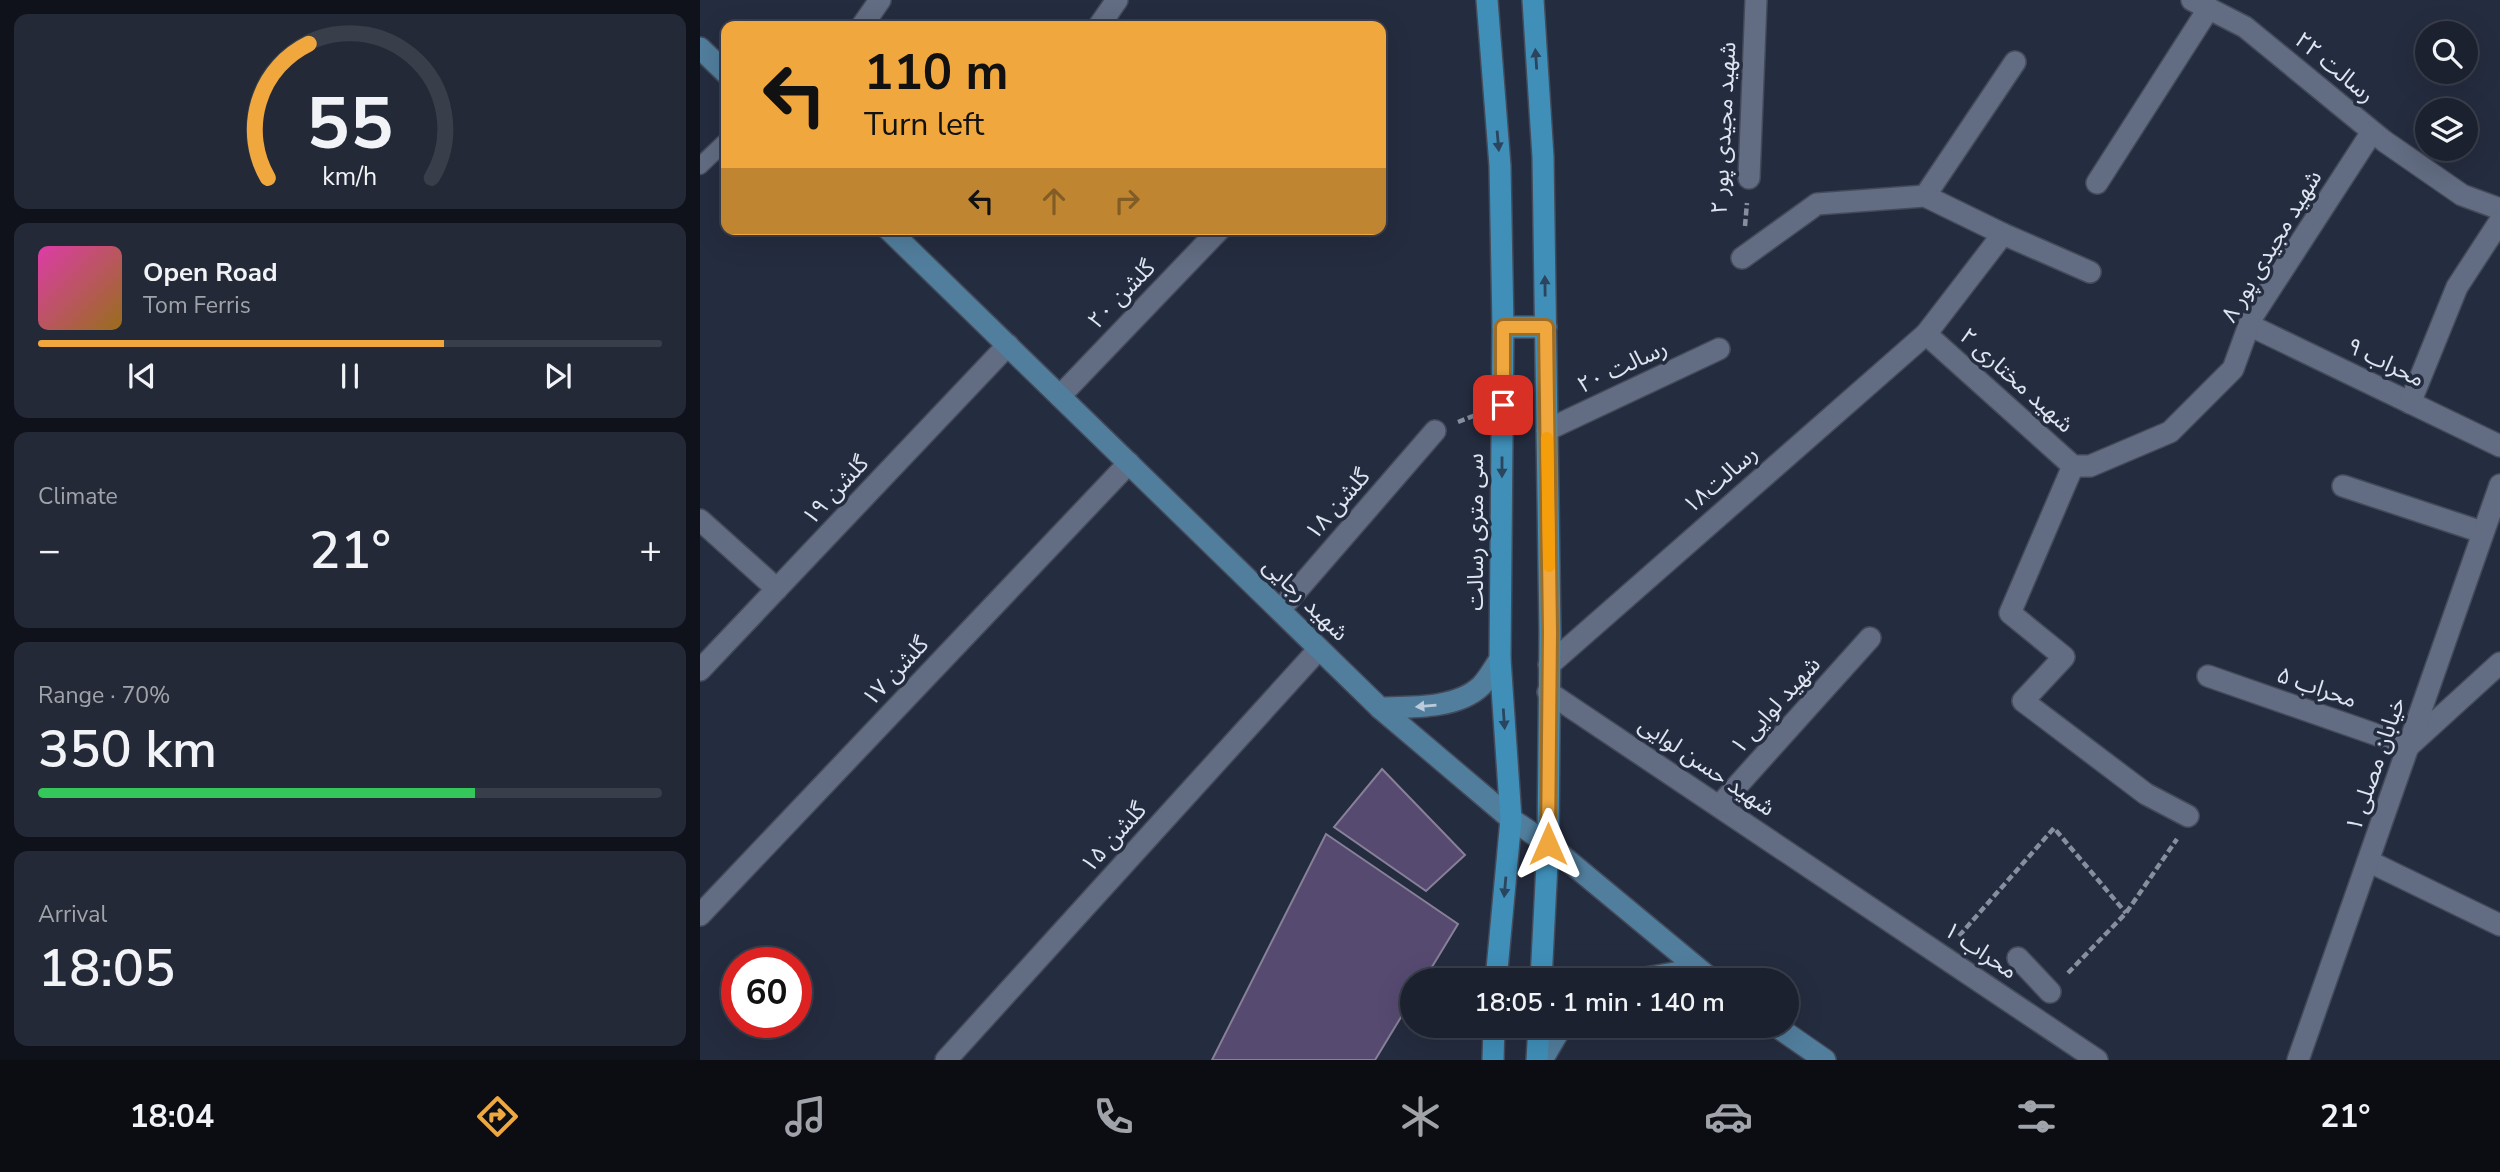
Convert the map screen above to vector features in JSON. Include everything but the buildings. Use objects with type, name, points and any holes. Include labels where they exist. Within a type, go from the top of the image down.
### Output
[{"type":"main road","name":"سی متری رسالت","points":[[1487,0],[1500,166],[1503,327],[1500,659],[1511,819],[1497,968]]},
{"type":"main road","points":[[1533,0],[1543,157],[1547,430],[1548,844],[1542,968]]},
{"type":"main road","points":[[700,48],[721,68]]},
{"type":"main road","name":"شهید رجایی","points":[[894,235],[1380,708],[1511,819],[1548,844],[1697,968]]},
{"type":"main road","points":[[1503,327],[1546,327]]},
{"type":"main road","points":[[1380,708],[1432,706],[1454,701],[1480,687],[1500,659]]},
{"type":"main road","points":[[1493,1060],[1494,1038]]},
{"type":"main road","points":[[1539,1038],[1540,1060]]},
{"type":"main road","points":[[1540,1060],[1554,1038]]},
{"type":"main road","points":[[1793,1038],[1825,1060]]},
{"type":"street","points":[[865,21],[880,0]]},
{"type":"street","points":[[1102,21],[1117,0]]},
{"type":"street","name":"۲ شهید مجیدی پور","points":[[1749,178],[1756,0]]},
{"type":"street","points":[[2098,183],[2200,4]]},
{"type":"street","name":"۲۲ رسالت","points":[[2200,4],[2245,27],[2372,132],[2462,195],[2500,209]]},
{"type":"street","points":[[1925,196],[2015,62]]},
{"type":"street","name":"۸ شهید مجیدی پور","points":[[2073,466],[2090,467],[2170,432],[2233,369],[2249,325],[2372,132]]},
{"type":"street","points":[[1742,258],[1816,204],[1925,196],[2090,272]]},
{"type":"street","points":[[2410,403],[2457,287],[2500,221]]},
{"type":"street","name":"رسالت۱۸","points":[[1549,665],[1926,334],[2003,234]]},
{"type":"street","name":"۲۰ گلشن","points":[[1060,396],[1214,235]]},
{"type":"street","name":"۹ محراب","points":[[2249,325],[2500,446]]},
{"type":"street","name":"۲ شهید مختاری","points":[[1926,334],[2073,466]]},
{"type":"street","name":"۱۹ گلشن","points":[[700,670],[1008,345]]},
{"type":"street","name":"۲۰ رسالت","points":[[1547,430],[1719,349]]},
{"type":"street","name":"۱۸ گلشن","points":[[1280,610],[1435,431]]},
{"type":"street","name":"گلشن ۱۷","points":[[700,915],[1129,463]]},
{"type":"street","points":[[2073,466],[2010,612],[2064,657],[2023,701],[2146,794],[2188,816]]},
{"type":"street","name":"خیابان مصلی ۱","points":[[2298,1060],[2500,485]]},
{"type":"street","points":[[2343,486],[2482,532]]},
{"type":"street","points":[[700,520],[777,589]]},
{"type":"street","name":"۱ شهید لوایی","points":[[1719,806],[1870,638]]},
{"type":"street","name":"گلشن ۱۵","points":[[946,1060],[1319,649]]},
{"type":"street","points":[[2409,746],[2500,663]]},
{"type":"street","name":"۵ محراب","points":[[2208,676],[2409,746]]},
{"type":"street","name":"شهید حسن لوایی","points":[[1548,692],[1836,884]]},
{"type":"street","points":[[2368,861],[2500,925]]},
{"type":"street","name":"۱ محراب","points":[[1836,884],[2097,1060]]},
{"type":"street","points":[[2018,958],[2050,992]]},
{"type":"lane","points":[[700,166],[721,146]]},
{"type":"path","name":"۲ شهید مجیدی پور","points":[[1742,258],[1749,178]]},
{"type":"path","points":[[1435,431],[1503,405]]},
{"type":"path","points":[[2050,992],[2126,912],[2178,838],[2188,816]]},
{"type":"path","points":[[1941,955],[2054,828],[2126,912]]},
{"type":"slow traffic","points":[[1547,438],[1549,566]]},
{"type":"route","points":[[1503,405],[1503,327],[1546,327],[1550,632],[1548,844]]}]
